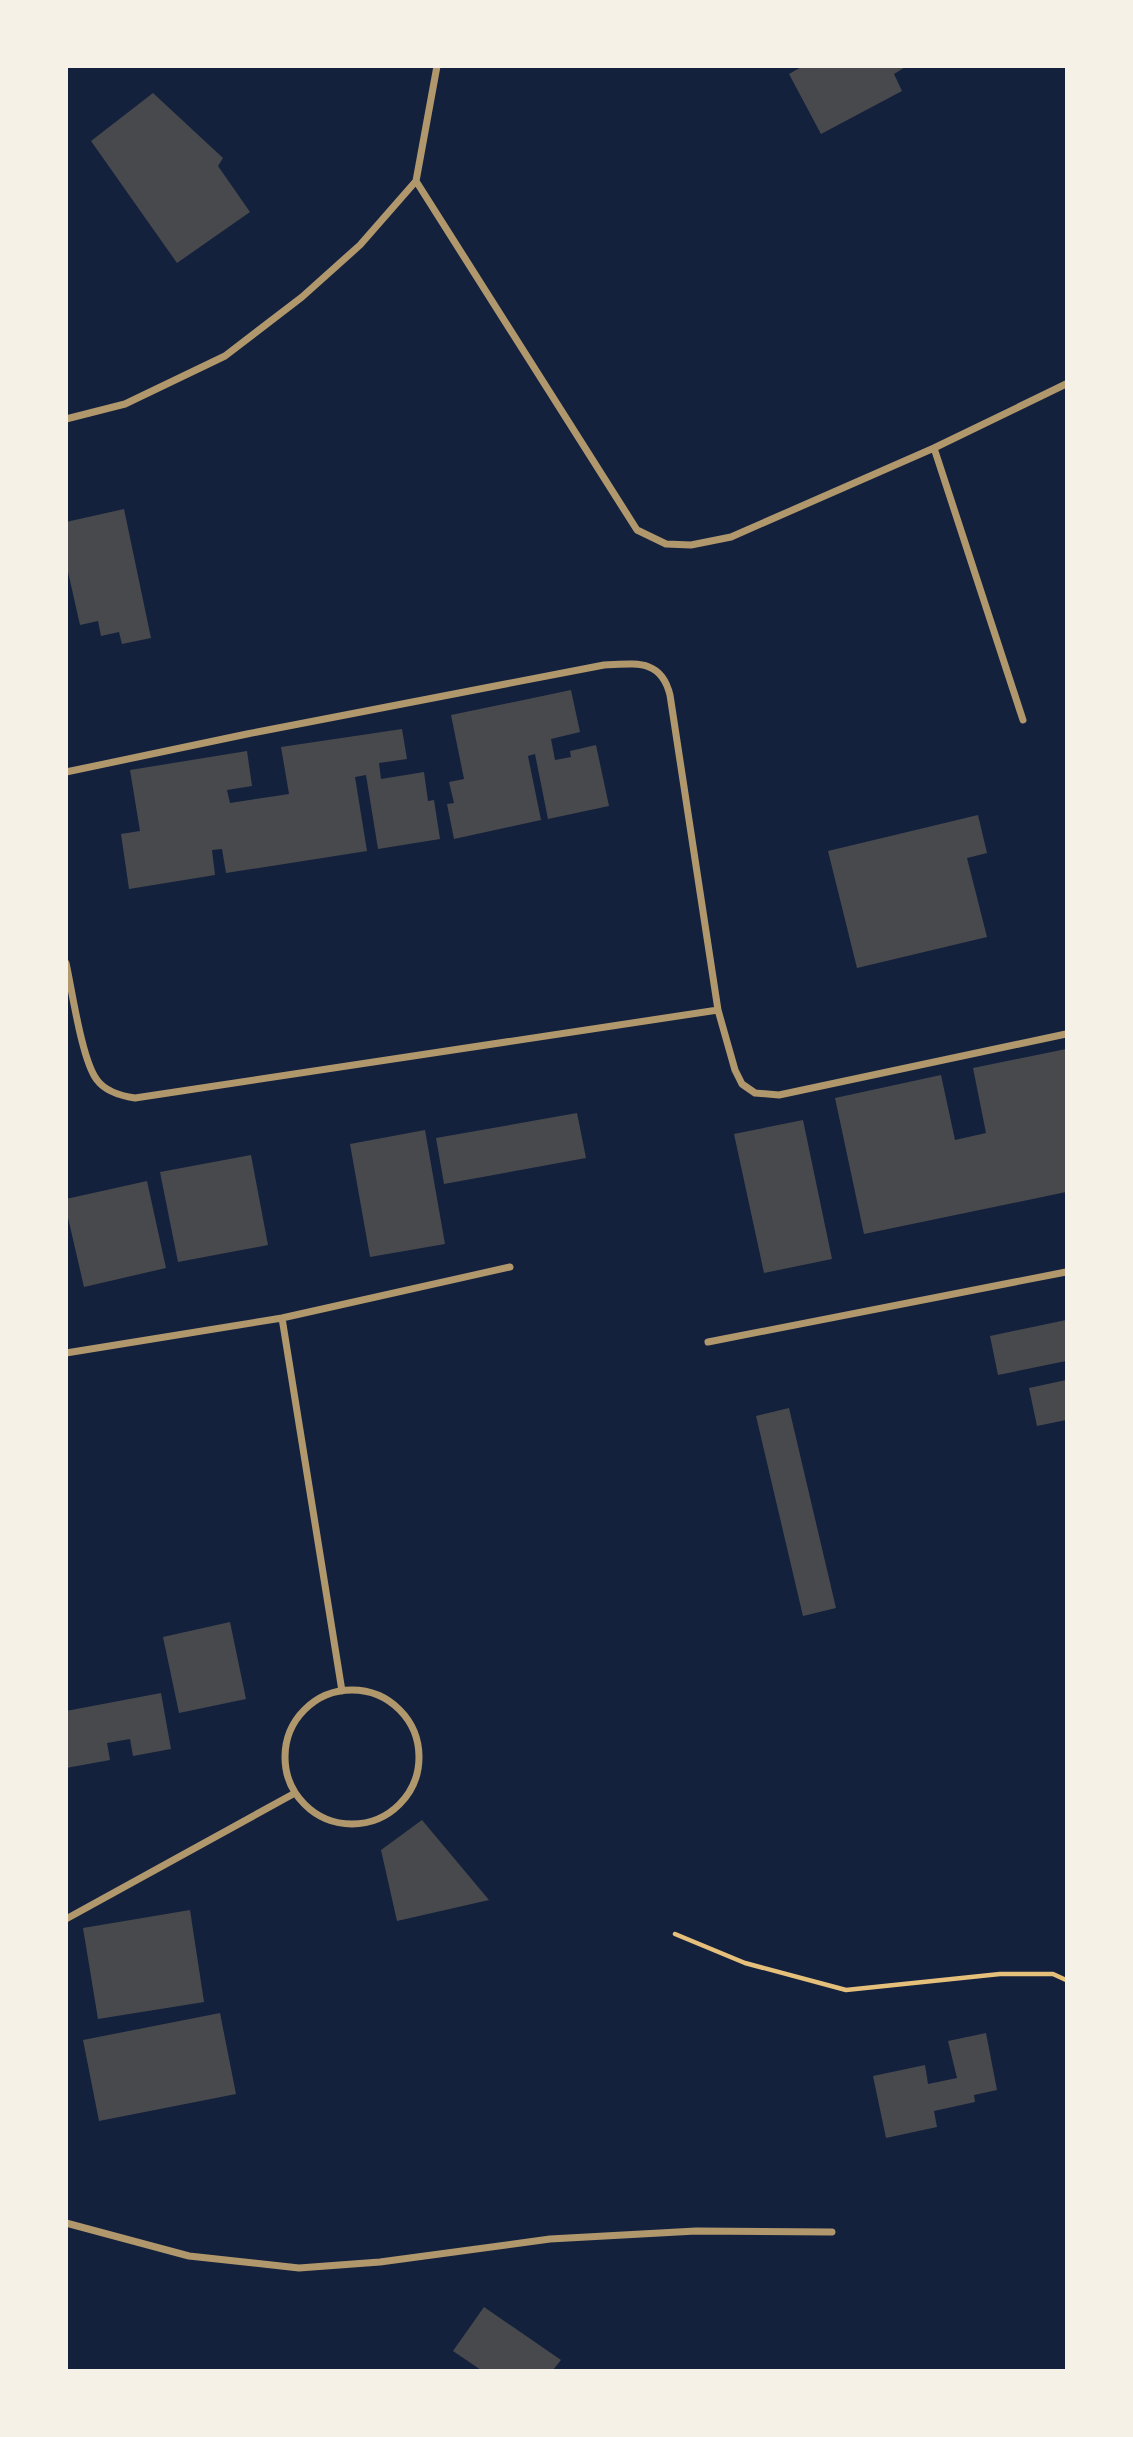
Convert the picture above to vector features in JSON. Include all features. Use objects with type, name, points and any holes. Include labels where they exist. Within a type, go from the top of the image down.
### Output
[{"type":"street","points":[[66,419],[125,404],[225,356],[302,297],[360,245],[416,181],[437,66]]},
{"type":"street","points":[[416,181],[638,530],[666,544],[691,545],[731,537],[934,448],[1066,384]]},
{"type":"street","points":[[934,448],[1023,720]]},
{"type":"street","points":[[66,772],[604,665],[643,664],[657,670],[667,682],[718,1010],[735,1070],[743,1084],[755,1093],[779,1095],[1066,1034]]},
{"type":"street","points":[[66,963],[88,1064],[97,1082],[117,1095],[135,1098],[718,1010]]},
{"type":"street","points":[[66,1353],[282,1318],[510,1267]]},
{"type":"street","points":[[708,1342],[1066,1272]]},
{"type":"street","points":[[282,1318],[342,1691]]},
{"type":"street","points":[[354,1690],[381,1697],[401,1711],[410,1723],[415,1733],[419,1756],[416,1777],[396,1807],[376,1819],[347,1824],[325,1818],[307,1807],[295,1793],[287,1774],[285,1758],[289,1735],[294,1724],[314,1702],[342,1691],[354,1690]]},
{"type":"street","points":[[66,1919],[295,1793]]},
{"type":"street","points":[[66,2224],[189,2256],[299,2268],[380,2262],[550,2239],[696,2231],[832,2232]]},
{"type":"path","points":[[675,1934],[745,1963],[846,1990],[1000,1974],[1053,1974],[1066,1980]]},
{"type":"building","points":[[803,66],[907,66],[894,74],[902,91],[821,134],[789,74]]},
{"type":"building","points":[[153,93],[223,158],[218,166],[250,212],[177,263],[91,141]]},
{"type":"building","points":[[124,509],[151,638],[122,644],[119,632],[101,636],[98,621],[80,625],[66,563],[66,522]]},
{"type":"building","points":[[571,690],[580,732],[551,739],[555,760],[571,757],[570,751],[596,745],[609,806],[548,819],[535,754],[528,756],[541,820],[454,839],[447,804],[454,803],[449,782],[464,779],[451,715]]},
{"type":"building","points":[[402,729],[407,759],[379,763],[381,779],[424,772],[428,801],[434,800],[440,839],[378,849],[366,775],[355,777],[367,851],[226,873],[222,849],[212,850],[215,875],[129,889],[121,834],[140,831],[130,770],[247,751],[252,786],[227,790],[230,803],[289,794],[281,747]]},
{"type":"building","points":[[978,815],[987,853],[967,858],[987,937],[857,968],[828,851]]},
{"type":"building","points":[[1066,1049],[1066,1192],[864,1234],[835,1098],[941,1075],[955,1140],[986,1133],[973,1068]]},
{"type":"building","points":[[577,1113],[586,1158],[444,1184],[436,1138]]},
{"type":"building","points":[[803,1120],[832,1259],[764,1273],[734,1134]]},
{"type":"building","points":[[425,1130],[445,1244],[370,1257],[350,1144]]},
{"type":"building","points":[[251,1155],[268,1245],[178,1262],[160,1172]]},
{"type":"building","points":[[147,1181],[166,1268],[84,1287],[66,1199]]},
{"type":"building","points":[[1066,1320],[1066,1361],[998,1375],[990,1336]]},
{"type":"building","points":[[1066,1380],[1066,1420],[1037,1426],[1029,1388]]},
{"type":"building","points":[[789,1408],[836,1608],[803,1616],[756,1416]]},
{"type":"building","points":[[230,1622],[246,1699],[179,1713],[163,1637]]},
{"type":"building","points":[[161,1693],[171,1749],[133,1756],[130,1739],[107,1743],[110,1760],[66,1768],[66,1711]]},
{"type":"building","points":[[422,1820],[489,1900],[397,1921],[381,1850]]},
{"type":"building","points":[[190,1910],[204,2002],[98,2019],[83,1928]]},
{"type":"building","points":[[220,2013],[236,2094],[99,2121],[83,2040]]},
{"type":"building","points":[[986,2033],[997,2090],[974,2095],[975,2102],[934,2111],[937,2127],[886,2138],[873,2076],[925,2065],[928,2084],[957,2078],[948,2041]]},
{"type":"building","points":[[484,2307],[561,2360],[553,2370],[481,2370],[453,2351]]}]
